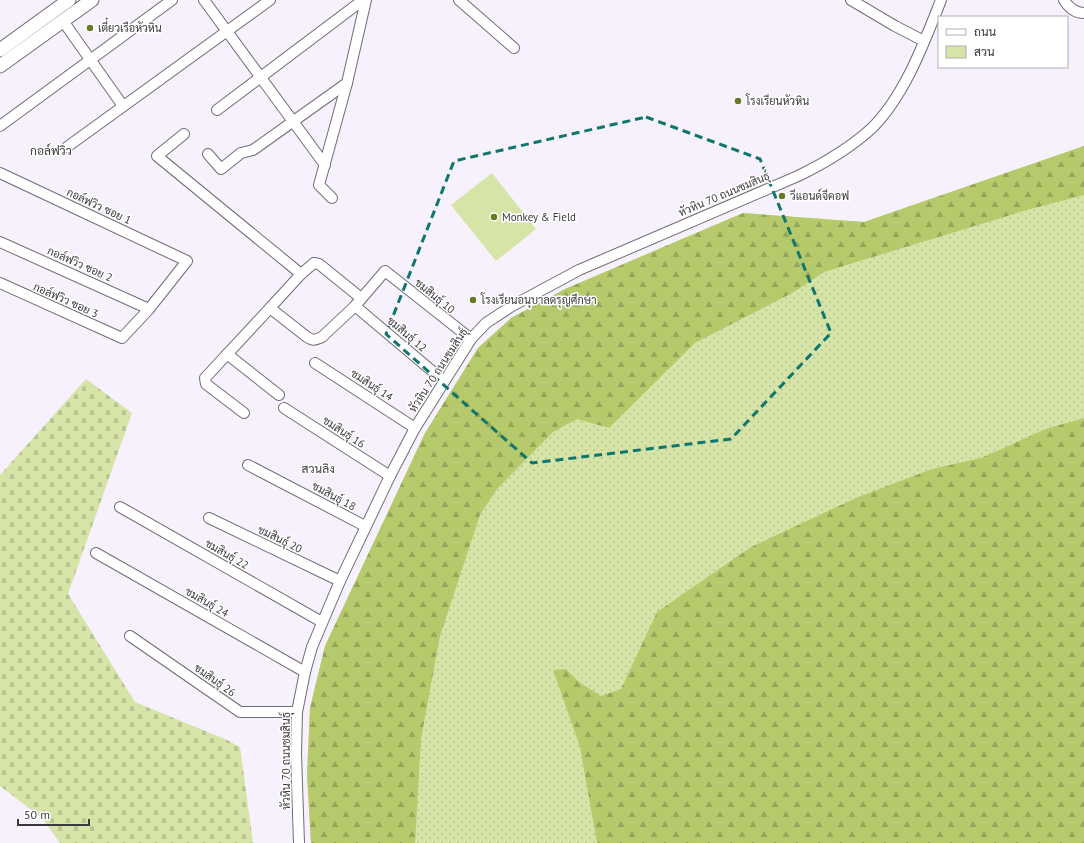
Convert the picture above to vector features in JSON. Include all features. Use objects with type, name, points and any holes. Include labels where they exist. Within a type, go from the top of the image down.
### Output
[{"type":"main road","points":[[0,50],[68,0]]},
{"type":"main road","points":[[0,66],[92,0]]},
{"type":"street","points":[[0,126],[172,0]]},
{"type":"street","points":[[204,0],[325,165]]},
{"type":"street","points":[[67,147],[270,0]]},
{"type":"street","points":[[217,110],[364,0]]},
{"type":"street","points":[[332,198],[319,185],[347,83],[364,0]]},
{"type":"street","points":[[459,0],[514,48]]},
{"type":"street","points":[[851,0],[924,41]]},
{"type":"street","name":"หัวหิน 70 ถนนชมสินธุ์","points":[[300,843],[296,754],[297,712],[312,647],[365,526],[390,476],[415,428],[471,340],[486,323],[512,306],[579,270],[798,176],[829,161],[872,127],[905,82],[924,41],[940,0]]},
{"type":"street","points":[[1064,0],[1072,10],[1084,13]]},
{"type":"street","points":[[63,21],[123,106]]},
{"type":"street","points":[[208,154],[221,169],[242,153],[253,150],[347,83]]},
{"type":"street","points":[[184,134],[157,156],[301,274],[207,376],[205,382],[206,384],[244,413]]},
{"type":"street","name":"กอล์ฟวิว ซอย 1","points":[[0,172],[187,261],[149,309]]},
{"type":"street","name":"กอล์ฟวิว ซอย 2","points":[[0,242],[149,309]]},
{"type":"street","name":"ชมสินธุ์ 12","points":[[301,274],[314,263],[319,264],[444,381]]},
{"type":"street","name":"ชมสินธุ์ 10","points":[[358,302],[385,271],[471,340]]},
{"type":"street","name":"กอล์ฟวิว ซอย 3","points":[[0,283],[122,338],[149,309]]},
{"type":"street","points":[[270,308],[312,340],[322,337],[358,302]]},
{"type":"street","points":[[227,354],[279,395]]},
{"type":"street","name":"ชมสินธุ์ 14","points":[[315,362],[415,428]]},
{"type":"street","name":"ชมสินธุ์ 16","points":[[284,408],[390,476]]},
{"type":"street","name":"ชมสินธุ์ 18","points":[[248,465],[365,526]]},
{"type":"street","name":"ชมสินธุ์ 22","points":[[120,507],[322,622]]},
{"type":"street","name":"ชมสินธุ์ 20","points":[[209,518],[340,581]]},
{"type":"street","name":"ชมสินธุ์ 24","points":[[96,553],[305,672]]},
{"type":"street","name":"ชมสินธุ์ 26","points":[[130,636],[240,712],[297,712]]},
{"type":"highlighted area","points":[[646,117],[760,159],[831,333],[731,439],[532,463],[386,334],[454,161]]},
{"type":"green space","points":[[1084,146],[1084,418],[1048,428],[650,843],[311,843],[307,775],[310,708],[325,646],[425,433],[478,348],[511,318],[565,289],[743,213],[864,222]]},
{"type":"green space","points":[[1084,146],[1084,195],[1027,210],[824,272],[794,292],[695,343],[609,428],[577,419],[553,432],[497,489],[480,515],[440,636],[421,739],[415,843],[311,843],[307,775],[310,708],[325,646],[425,433],[478,348],[511,318],[565,289],[743,213],[864,222]]},
{"type":"green space","name":"Monkey & Field","points":[[492,173],[536,229],[496,261],[451,205]]},
{"type":"green space","points":[[86,379],[132,413],[68,594],[135,702],[227,740],[240,747],[253,843],[60,843],[42,818],[0,786],[0,475]]},
{"type":"green space","points":[[1084,418],[1084,843],[597,843],[580,747],[553,670],[566,669],[579,682],[601,696],[621,689],[657,612],[751,547],[858,497],[932,469],[981,458],[1048,428]]},
{"type":"place","name":"เตี๋ยวเรือหัวหิน","points":[[90,28]]},
{"type":"place","name":"โรงเรียนหัวหิน","points":[[738,101]]},
{"type":"place","name":"วีแอนด์จีคอฟ","points":[[782,196]]},
{"type":"place","name":"Monkey & Field","points":[[494,217]]},
{"type":"place","name":"โรงเรียนอนุบาลดรุญศึกษา","points":[[473,300]]},
{"type":"district","name":"กอล์ฟวิว","points":[[51,150]]},
{"type":"district","name":"สวนลิง","points":[[318,468]]}]
